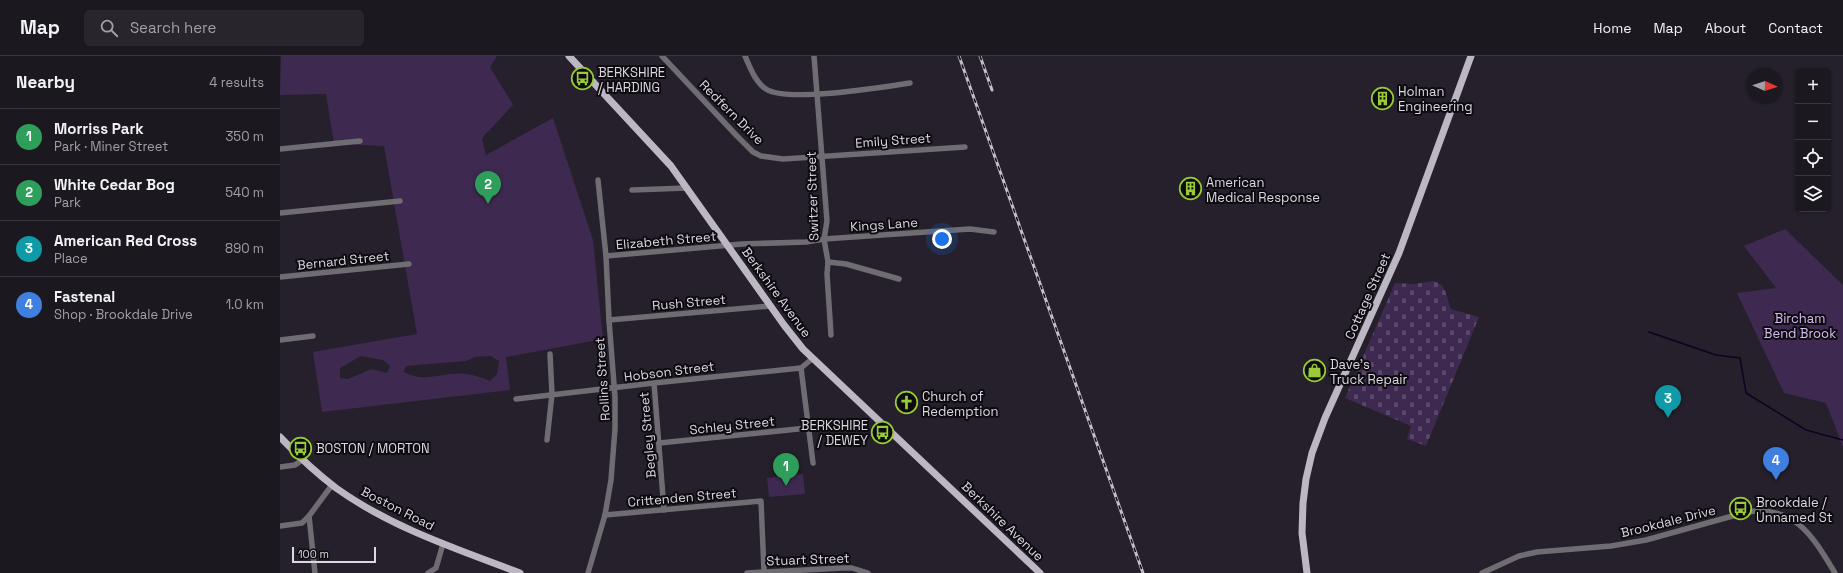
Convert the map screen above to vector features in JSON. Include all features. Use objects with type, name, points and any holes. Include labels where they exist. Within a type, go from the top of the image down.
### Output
[{"type":"main road","name":"Berkshire Avenue","points":[[569,56],[671,166],[787,329],[813,358],[1040,573]]},
{"type":"main road","name":"Cottage Street","points":[[1306,573],[1302,532],[1303,503],[1306,479],[1312,453],[1325,418],[1399,253],[1471,56]]},
{"type":"main road","name":"Boston Road","points":[[280,437],[302,460],[332,485],[390,520],[443,544],[520,573]]},
{"type":"street","name":"Redfern Drive","points":[[662,56],[736,136],[753,152],[761,156],[775,159],[822,156]]},
{"type":"street","points":[[744,56],[759,83],[771,92],[780,94],[866,90],[910,83]]},
{"type":"street","name":"Switzer Street","points":[[814,56],[827,221],[824,239],[828,262],[827,274],[830,335]]},
{"type":"street","points":[[280,149],[360,141]]},
{"type":"street","name":"Emily Street","points":[[822,156],[965,147]]},
{"type":"street","name":"Rollins Street","points":[[588,573],[605,515],[615,446],[616,412],[606,256],[598,180]]},
{"type":"street","points":[[632,190],[687,188]]},
{"type":"street","points":[[280,213],[400,201]]},
{"type":"street","name":"Kings Lane","points":[[728,245],[806,242],[824,239],[970,229],[994,232]]},
{"type":"street","name":"Elizabeth Street","points":[[606,256],[728,245]]},
{"type":"street","points":[[828,262],[846,264],[899,280]]},
{"type":"street","name":"Bernard Street","points":[[280,277],[409,264]]},
{"type":"street","name":"Rush Street","points":[[609,320],[770,306]]},
{"type":"street","points":[[280,340],[313,336]]},
{"type":"street","points":[[547,440],[552,394],[550,354]]},
{"type":"street","points":[[813,358],[801,368],[813,463]]},
{"type":"street","name":"Hobson Street","points":[[516,399],[654,382],[801,368]]},
{"type":"street","name":"Begley Street","points":[[654,382],[664,510]]},
{"type":"street","name":"Schley Street","points":[[658,443],[808,428]]},
{"type":"street","points":[[280,467],[295,465],[302,460]]},
{"type":"street","points":[[280,526],[302,523],[332,485]]},
{"type":"street","name":"Crittenden Street","points":[[605,515],[761,501],[764,571]]},
{"type":"street","name":"Brookdale Drive","points":[[1482,573],[1519,556],[1537,552],[1611,546],[1646,540],[1747,512],[1763,510],[1784,515],[1802,525],[1814,539],[1835,573]]},
{"type":"street","points":[[309,516],[315,573]]},
{"type":"street","points":[[428,573],[436,568],[443,544]]},
{"type":"street","name":"Stuart Street","points":[[747,573],[843,568],[852,568],[868,573]]},
{"type":"green space","points":[[281,56],[497,56],[490,67],[513,105],[482,138],[486,155],[553,118],[593,240],[603,339],[506,357],[510,390],[322,412],[313,352],[417,334],[384,146],[334,144],[326,94],[280,95]],"holes":[[[361,356],[383,360],[390,366],[387,373],[372,369],[348,379],[340,378],[340,368]],[[491,356],[499,361],[497,374],[490,381],[466,374],[419,377],[404,372],[406,366],[466,361],[475,357]]]},
{"type":"green space","name":"Bircham Bend Brook","points":[[1785,229],[1843,285],[1843,447],[1826,403],[1784,393],[1737,293],[1776,288],[1744,246]]},
{"type":"green space","points":[[1434,281],[1439,283],[1446,292],[1451,309],[1479,317],[1426,446],[1407,439],[1411,426],[1345,398],[1395,283],[1414,284]]},
{"type":"green space","points":[[803,474],[805,494],[769,497],[767,478]]},
{"type":"waterway","points":[[1649,332],[1716,355],[1740,358],[1746,393],[1806,430],[1843,440]]},
{"type":"railway","points":[[959,56],[1143,573]]},
{"type":"railway","points":[[980,56],[992,90]]},
{"type":"place","name":"BERKSHIRE / HARDING","points":[[582,79]]},
{"type":"place","name":"Holman Engineering","points":[[1383,98]]},
{"type":"place","name":"American Medical Response","points":[[1191,189]]},
{"type":"place","name":"White Cedar Bog","points":[[488,204]]},
{"type":"place","name":"Dave's Truck Repair","points":[[1314,371]]},
{"type":"place","name":"Church of Redemption","points":[[906,403]]},
{"type":"place","name":"American Red Cross","points":[[1668,418]]},
{"type":"place","name":"BERKSHIRE / DEWEY","points":[[883,432]]},
{"type":"place","name":"BOSTON / MORTON","points":[[300,448]]},
{"type":"place","name":"Fastenal","points":[[1776,480]]},
{"type":"place","name":"Morriss Park","points":[[786,486]]},
{"type":"place","name":"Brookdale / Unnamed St","points":[[1741,509]]}]
